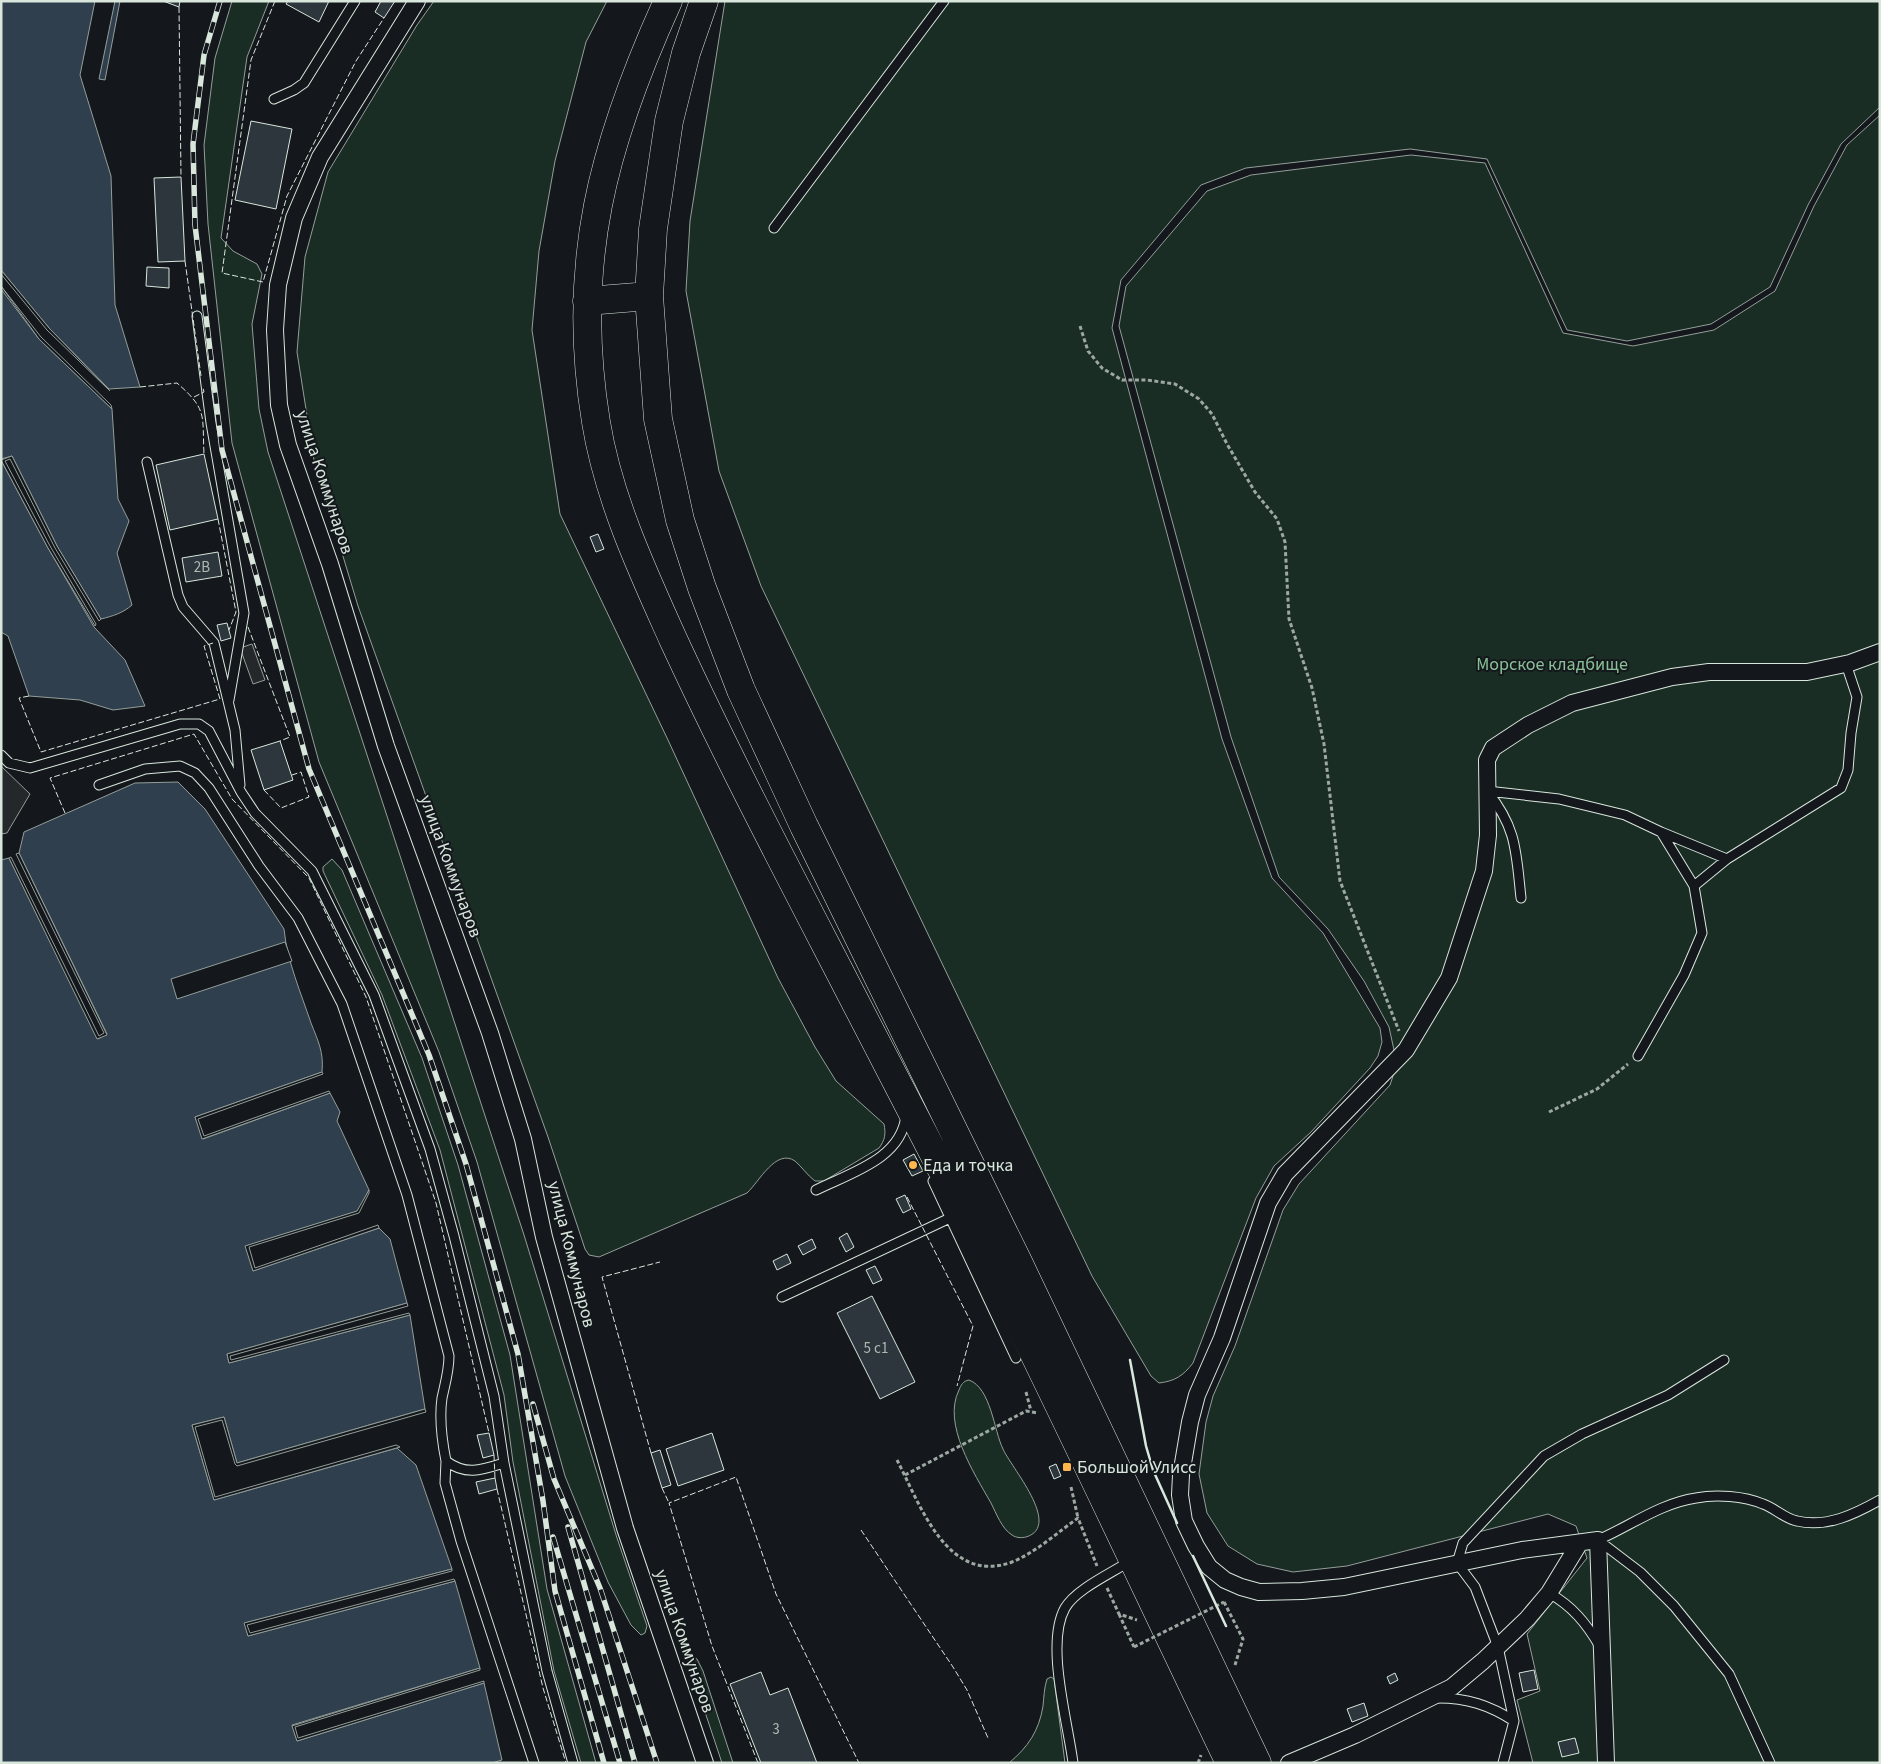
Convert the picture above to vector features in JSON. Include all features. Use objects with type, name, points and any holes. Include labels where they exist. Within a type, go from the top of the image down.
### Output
[{"type":"highway","points":[[668,1],[620,116],[603,176],[593,224],[586,301],[590,370],[596,424],[609,478],[660,610],[704,707],[907,1118],[996,1276],[1230,1763]]},
{"type":"highway","points":[[704,1],[686,53],[669,121],[653,229],[649,296],[658,419],[680,520],[702,588],[741,690],[804,826],[1023,1273],[1257,1763]]},
{"type":"highway","points":[[586,301],[649,296]]},
{"type":"street","name":"улица Коммунаров","points":[[417,1],[320,157],[294,218],[278,285],[275,330],[280,405],[288,445],[330,564],[386,746],[490,1033],[523,1138],[544,1237],[626,1528],[705,1763]]},
{"type":"street","points":[[1606,1763],[1598,1540],[1522,1550],[1336,1588],[1259,1592],[1241,1587],[1224,1580],[1209,1567],[1184,1522],[1180,1495],[1185,1452],[1197,1395],[1222,1338],[1268,1203],[1285,1174],[1406,1050],[1449,978],[1484,871],[1488,835],[1487,760],[1493,748],[1528,725],[1572,703],[1672,677],[1709,672],[1807,672],[1846,664],[1880,652]]},
{"type":"street","points":[[1296,1762],[1433,1698],[1452,1687],[1498,1647],[1549,1593],[1579,1544]]},
{"type":"lane","points":[[274,99],[294,90],[304,82],[355,1]]},
{"type":"lane","points":[[774,228],[944,1]]},
{"type":"lane","points":[[197,316],[211,423],[244,613],[229,700]]},
{"type":"lane","points":[[147,462],[178,595],[183,607],[214,643],[229,700],[238,751],[240,792]]},
{"type":"lane","points":[[1694,886],[1727,859],[1841,788],[1848,770],[1851,733],[1857,697],[1846,664]]},
{"type":"lane","points":[[1,755],[9,763],[30,768],[180,724],[199,724],[209,731],[240,792],[255,814],[312,871],[374,995],[430,1149],[494,1396],[504,1463],[547,1671],[573,1763]]},
{"type":"lane","points":[[99,785],[145,769],[180,766],[195,773],[209,788],[259,866],[298,918],[342,1004],[407,1195],[449,1356],[449,1367],[442,1400],[441,1438],[446,1461],[445,1483],[461,1541],[534,1763]]},
{"type":"lane","points":[[1487,791],[1559,799],[1625,815],[1727,859]]},
{"type":"lane","points":[[1487,791],[1502,810],[1510,827],[1517,858],[1521,898]]},
{"type":"lane","points":[[1638,1056],[1684,976],[1702,933],[1694,886],[1661,832]]},
{"type":"lane","points":[[816,1190],[888,1152],[898,1140],[907,1118]]},
{"type":"lane","points":[[930,1174],[1016,1358]]},
{"type":"lane","points":[[782,1297],[950,1218]]},
{"type":"lane","points":[[1503,1763],[1514,1721],[1498,1647],[1475,1588],[1457,1563],[1463,1542],[1544,1456],[1582,1434],[1668,1394],[1724,1360]]},
{"type":"lane","points":[[446,1461],[458,1470],[473,1471],[504,1463]]},
{"type":"lane","points":[[1770,1763],[1729,1674],[1674,1606],[1640,1572],[1598,1540],[1668,1505],[1696,1498],[1721,1497],[1756,1502],[1797,1521],[1805,1522],[1830,1522],[1853,1515],[1880,1500]]},
{"type":"lane","points":[[1073,1763],[1060,1677],[1057,1631],[1066,1607],[1083,1590],[1132,1560]]},
{"type":"lane","points":[[1549,1593],[1572,1608],[1587,1624],[1603,1651]]},
{"type":"lane","points":[[1433,1698],[1461,1698],[1482,1704],[1514,1721]]},
{"type":"path","points":[[1080,326],[1088,351],[1102,368],[1122,380],[1147,380],[1175,384],[1199,399],[1212,414],[1246,476],[1276,519],[1285,542],[1289,619],[1312,688],[1324,744],[1340,881],[1406,1050]]},
{"type":"path","points":[[1549,1112],[1597,1089],[1638,1056]]},
{"type":"path","points":[[904,1475],[1026,1411],[1036,1413],[1040,1418]]},
{"type":"path","points":[[1069,1483],[1078,1518]]},
{"type":"path","points":[[1118,1614],[1134,1648],[1224,1602],[1244,1639]]},
{"type":"green space","points":[[232,1],[269,1],[247,57],[221,238],[233,251],[257,264],[262,274],[252,324],[259,409],[268,452],[524,1235],[617,1538],[647,1626],[645,1633],[641,1635],[631,1625],[608,1582],[565,1476],[477,1162],[439,1052],[319,762],[232,443],[208,224],[204,145],[215,58]]},
{"type":"green space","points":[[434,1],[607,1],[586,42],[555,161],[539,251],[532,330],[560,514],[668,740],[778,978],[815,1047],[836,1081],[884,1124],[885,1128],[884,1140],[879,1148],[824,1181],[815,1181],[795,1161],[788,1158],[781,1159],[768,1168],[747,1193],[599,1257],[589,1255],[585,1249],[548,1137],[358,606],[314,460],[297,352],[305,257],[328,172],[417,25]]},
{"type":"green space","points":[[725,1],[1880,1],[1880,107],[1841,144],[1808,205],[1770,287],[1711,324],[1627,341],[1567,330],[1487,159],[1410,149],[1246,168],[1201,185],[1121,280],[1112,328],[1222,739],[1272,878],[1323,933],[1380,1028],[1382,1042],[1378,1056],[1370,1068],[1311,1132],[1274,1166],[1256,1198],[1193,1363],[1182,1375],[1170,1381],[1159,1383],[1151,1376],[1092,1276],[761,586],[719,471],[686,291],[690,221]]},
{"type":"green space","name":"Морское кладбище","points":[[1880,115],[1880,1763],[1533,1763],[1517,1700],[1540,1691],[1527,1634],[1587,1558],[1576,1526],[1548,1514],[1347,1566],[1293,1572],[1257,1564],[1228,1546],[1207,1513],[1199,1474],[1206,1422],[1213,1396],[1235,1346],[1283,1210],[1299,1184],[1390,1085],[1397,1064],[1389,1027],[1364,981],[1328,929],[1279,877],[1231,737],[1119,326],[1126,286],[1207,191],[1251,175],[1411,155],[1485,163],[1563,333],[1633,346],[1714,330],[1775,291],[1814,206],[1847,145]]},
{"type":"green space","points":[[332,859],[342,870],[422,1058],[458,1165],[510,1355],[547,1589],[596,1763],[581,1763],[554,1671],[513,1462],[504,1395],[440,1150],[382,995],[323,871],[323,867]]},
{"type":"green space","points":[[969,1380],[982,1392],[987,1401],[1003,1449],[1031,1495],[1037,1509],[1039,1521],[1036,1531],[1026,1537],[1019,1538],[1014,1536],[1002,1525],[962,1448],[954,1418],[955,1403],[961,1385]]},
{"type":"green space","points":[[690,1656],[697,1659],[703,1671],[733,1763],[722,1763],[688,1661]]},
{"type":"green space","points":[[1051,1677],[1054,1679],[1065,1763],[1009,1763],[1032,1738],[1041,1715],[1046,1682]]},
{"type":"shaded area","points":[[252,644],[265,680],[253,684],[240,648]]},
{"type":"shaded area","points":[[1,766],[30,794],[7,833],[1,834]]},
{"type":"water","points":[[1,1],[95,1],[80,75],[111,176],[115,305],[140,387],[109,389],[49,328],[1,270]]},
{"type":"water","points":[[115,1],[120,1],[105,80],[99,79]]},
{"type":"water","points":[[1,289],[39,339],[112,409],[118,499],[129,521],[117,553],[132,605],[114,615],[101,619],[57,546],[12,456],[1,459]]},
{"type":"water","points":[[1,460],[48,548],[94,627],[125,660],[145,706],[113,710],[80,700],[29,696],[8,636],[1,632]]},
{"type":"water","points":[[178,782],[205,809],[284,929],[291,965],[318,1041],[322,1058],[322,1072],[195,1117],[203,1139],[330,1093],[340,1112],[337,1121],[369,1190],[358,1211],[246,1246],[253,1271],[379,1228],[390,1239],[407,1303],[227,1354],[229,1363],[410,1315],[425,1409],[237,1463],[224,1417],[192,1425],[214,1500],[397,1448],[416,1465],[452,1569],[245,1623],[248,1636],[455,1581],[480,1668],[292,1725],[297,1741],[484,1683],[502,1760],[492,1763],[1,1763],[1,860],[9,858],[98,1039],[107,1034],[19,853],[24,832],[135,783]]},
{"type":"pier","points":[[1,270],[49,328],[110,391],[47,330],[1,274]]},
{"type":"pier","points":[[1,286],[41,337],[111,405],[112,409],[39,339]]},
{"type":"pier","points":[[12,456],[57,546],[101,619],[99,621],[55,548],[10,459],[5,461],[50,546],[96,624],[95,626],[48,548],[1,460]]},
{"type":"pier","points":[[19,853],[107,1035],[97,1039],[9,858],[11,857],[99,1036],[104,1033],[16,854]]},
{"type":"pier","points":[[285,942],[292,961],[177,999],[171,979]]},
{"type":"pier","points":[[322,1072],[323,1074],[198,1119],[204,1136],[329,1091],[330,1093],[202,1139],[195,1117]]},
{"type":"pier","points":[[369,1190],[359,1213],[249,1247],[255,1268],[378,1225],[379,1228],[253,1271],[245,1246],[357,1211]]},
{"type":"pier","points":[[407,1303],[408,1306],[230,1356],[231,1360],[409,1313],[410,1315],[229,1363],[227,1354]]},
{"type":"pier","points":[[425,1409],[426,1412],[237,1466],[222,1420],[195,1427],[215,1497],[396,1445],[400,1447],[214,1500],[192,1425],[224,1417],[237,1463]]},
{"type":"pier","points":[[452,1569],[452,1571],[247,1625],[250,1633],[454,1579],[455,1581],[248,1636],[244,1623]]},
{"type":"pier","points":[[480,1668],[480,1670],[295,1727],[298,1738],[484,1681],[484,1683],[297,1741],[292,1726]]},
{"type":"building","points":[[163,1],[180,1],[179,7]]},
{"type":"building","points":[[288,1],[329,1],[319,22],[286,4]]},
{"type":"building","points":[[381,1],[395,1],[384,18],[375,12]]},
{"type":"building","points":[[251,121],[292,129],[276,209],[235,200]]},
{"type":"building","points":[[181,177],[185,261],[158,262],[154,178]]},
{"type":"building","points":[[147,267],[169,268],[169,288],[146,286]]},
{"type":"building","points":[[204,454],[218,519],[170,530],[156,465]]},
{"type":"building","points":[[598,534],[604,549],[596,552],[590,537]]},
{"type":"building","points":[[218,552],[222,576],[186,582],[182,558]]},
{"type":"building","points":[[227,623],[231,638],[221,641],[217,625]]},
{"type":"building","points":[[280,741],[293,780],[264,790],[251,750]]},
{"type":"building","name":"Еда и точка","points":[[914,1154],[923,1171],[912,1176],[903,1160]]},
{"type":"building","points":[[905,1195],[911,1209],[903,1213],[896,1199]]},
{"type":"building","points":[[847,1233],[854,1247],[846,1252],[839,1238]]},
{"type":"building","points":[[812,1239],[816,1248],[803,1255],[798,1246]]},
{"type":"building","points":[[787,1254],[791,1263],[777,1270],[773,1261]]},
{"type":"building","points":[[875,1266],[882,1280],[873,1284],[866,1270]]},
{"type":"building","points":[[872,1296],[915,1382],[880,1399],[837,1313]]},
{"type":"building","points":[[489,1433],[494,1455],[483,1458],[477,1435]]},
{"type":"building","points":[[712,1433],[724,1470],[678,1486],[666,1449]]},
{"type":"building","points":[[660,1450],[671,1485],[662,1488],[651,1453]]},
{"type":"building","points":[[1056,1464],[1061,1476],[1054,1479],[1049,1467]]},
{"type":"building","points":[[495,1478],[497,1489],[479,1494],[476,1482]]},
{"type":"building","points":[[1534,1670],[1538,1689],[1523,1692],[1519,1673]]},
{"type":"building","points":[[761,1672],[770,1695],[788,1688],[817,1763],[761,1763],[730,1684]]},
{"type":"building","points":[[1395,1673],[1398,1680],[1390,1684],[1387,1677]]},
{"type":"building","points":[[1364,1703],[1368,1716],[1352,1722],[1347,1709]]},
{"type":"building","points":[[1575,1738],[1579,1753],[1562,1757],[1558,1742]]},
{"type":"railway","points":[[220,1],[204,55],[193,144],[195,225],[222,450],[309,769],[429,1055],[466,1164],[518,1354],[543,1501],[555,1591],[604,1763]]},
{"type":"railway","points":[[533,1404],[554,1479],[600,1588],[657,1763]]},
{"type":"railway","points":[[568,1527],[635,1763]]},
{"type":"railway","points":[[553,1537],[620,1763]]},
{"type":"fence","points":[[275,1],[251,60],[222,273],[263,282],[287,196],[356,61],[384,18]]},
{"type":"fence","points":[[179,7],[181,177]]},
{"type":"fence","points":[[185,261],[201,376]]},
{"type":"fence","points":[[140,387],[177,383],[187,392],[199,407],[201,414],[204,454]]},
{"type":"fence","points":[[194,397],[204,392],[203,388]]},
{"type":"fence","points":[[218,519],[236,612],[229,630]]},
{"type":"fence","points":[[248,627],[290,737],[280,741]]},
{"type":"fence","points":[[29,696],[19,698],[41,752],[220,699],[204,646],[213,643]]},
{"type":"fence","points":[[65,813],[50,778],[194,734],[232,799],[309,878],[366,997],[436,1203],[489,1433]]},
{"type":"fence","points":[[264,790],[281,808],[309,797],[301,772],[292,775]]},
{"type":"fence","points":[[907,1197],[973,1326],[957,1386]]},
{"type":"fence","points":[[651,1453],[602,1277],[660,1262]]},
{"type":"fence","points":[[494,1455],[495,1478]]},
{"type":"fence","points":[[758,1763],[712,1646],[669,1503],[736,1477],[776,1594],[859,1763]]},
{"type":"fence","points":[[662,1488],[669,1503]]},
{"type":"fence","points":[[497,1489],[543,1688],[566,1763]]},
{"type":"fence","points":[[861,1530],[953,1667],[967,1690],[988,1738]]},
{"type":"wall","points":[[1130,1360],[1146,1446],[1153,1470],[1177,1523]]},
{"type":"wall","points":[[1193,1556],[1226,1626]]},
{"type":"place","name":"Еда и точка","points":[[913,1165]]},
{"type":"place","name":"Большой Улисс","points":[[1067,1467]]}]
